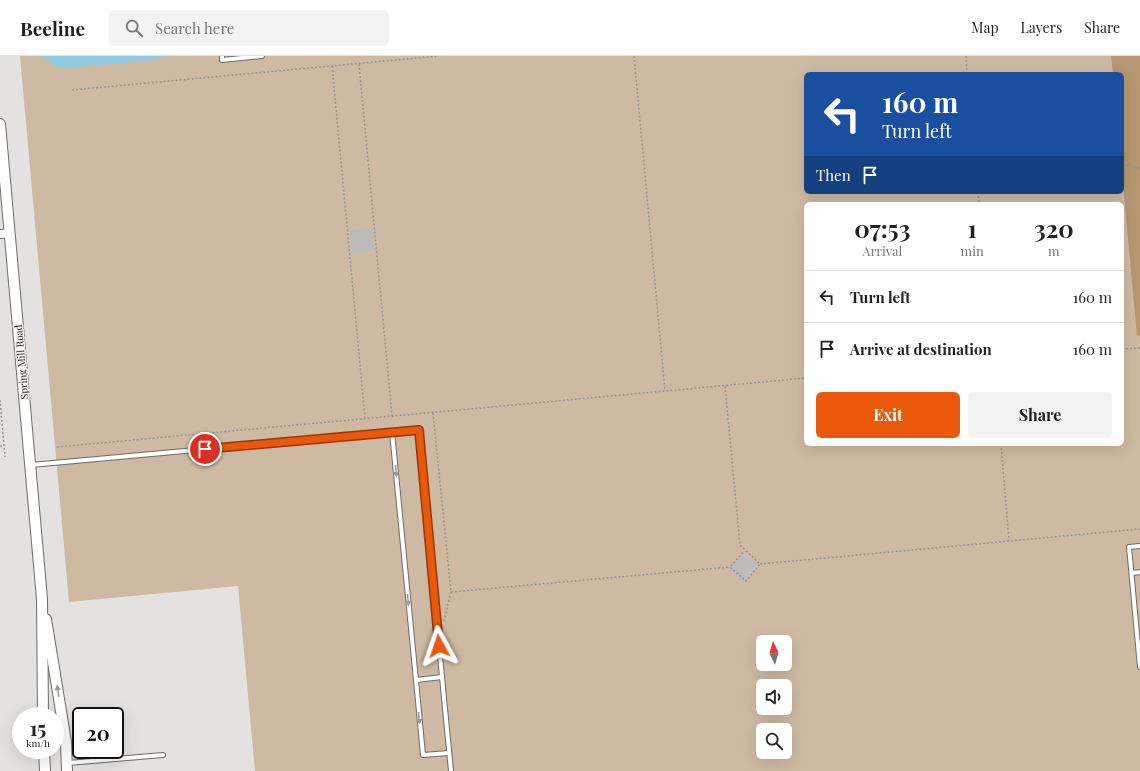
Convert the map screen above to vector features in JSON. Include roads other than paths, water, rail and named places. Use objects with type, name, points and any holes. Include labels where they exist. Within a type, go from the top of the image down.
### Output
[{"type":"street","name":"Spring Mill Road","points":[[0,124],[5,233],[31,465],[42,599],[43,707]]},
{"type":"street","name":"Spring Mill Road","points":[[42,599],[53,658],[68,767]]},
{"type":"street","points":[[44,759],[45,771]]},
{"type":"lane","points":[[222,58],[262,56]]},
{"type":"lane","points":[[31,465],[419,430],[451,771]]},
{"type":"lane","points":[[392,432],[423,755],[449,753]]},
{"type":"lane","points":[[1140,546],[1129,548],[1138,626],[1140,667]]},
{"type":"lane","points":[[1132,573],[1140,572]]},
{"type":"lane","points":[[1134,600],[1140,599]]},
{"type":"lane","points":[[416,680],[442,677]]},
{"type":"lane","points":[[68,767],[163,755]]},
{"type":"water","points":[[42,56],[166,56],[155,60],[67,68],[54,66]]}]
